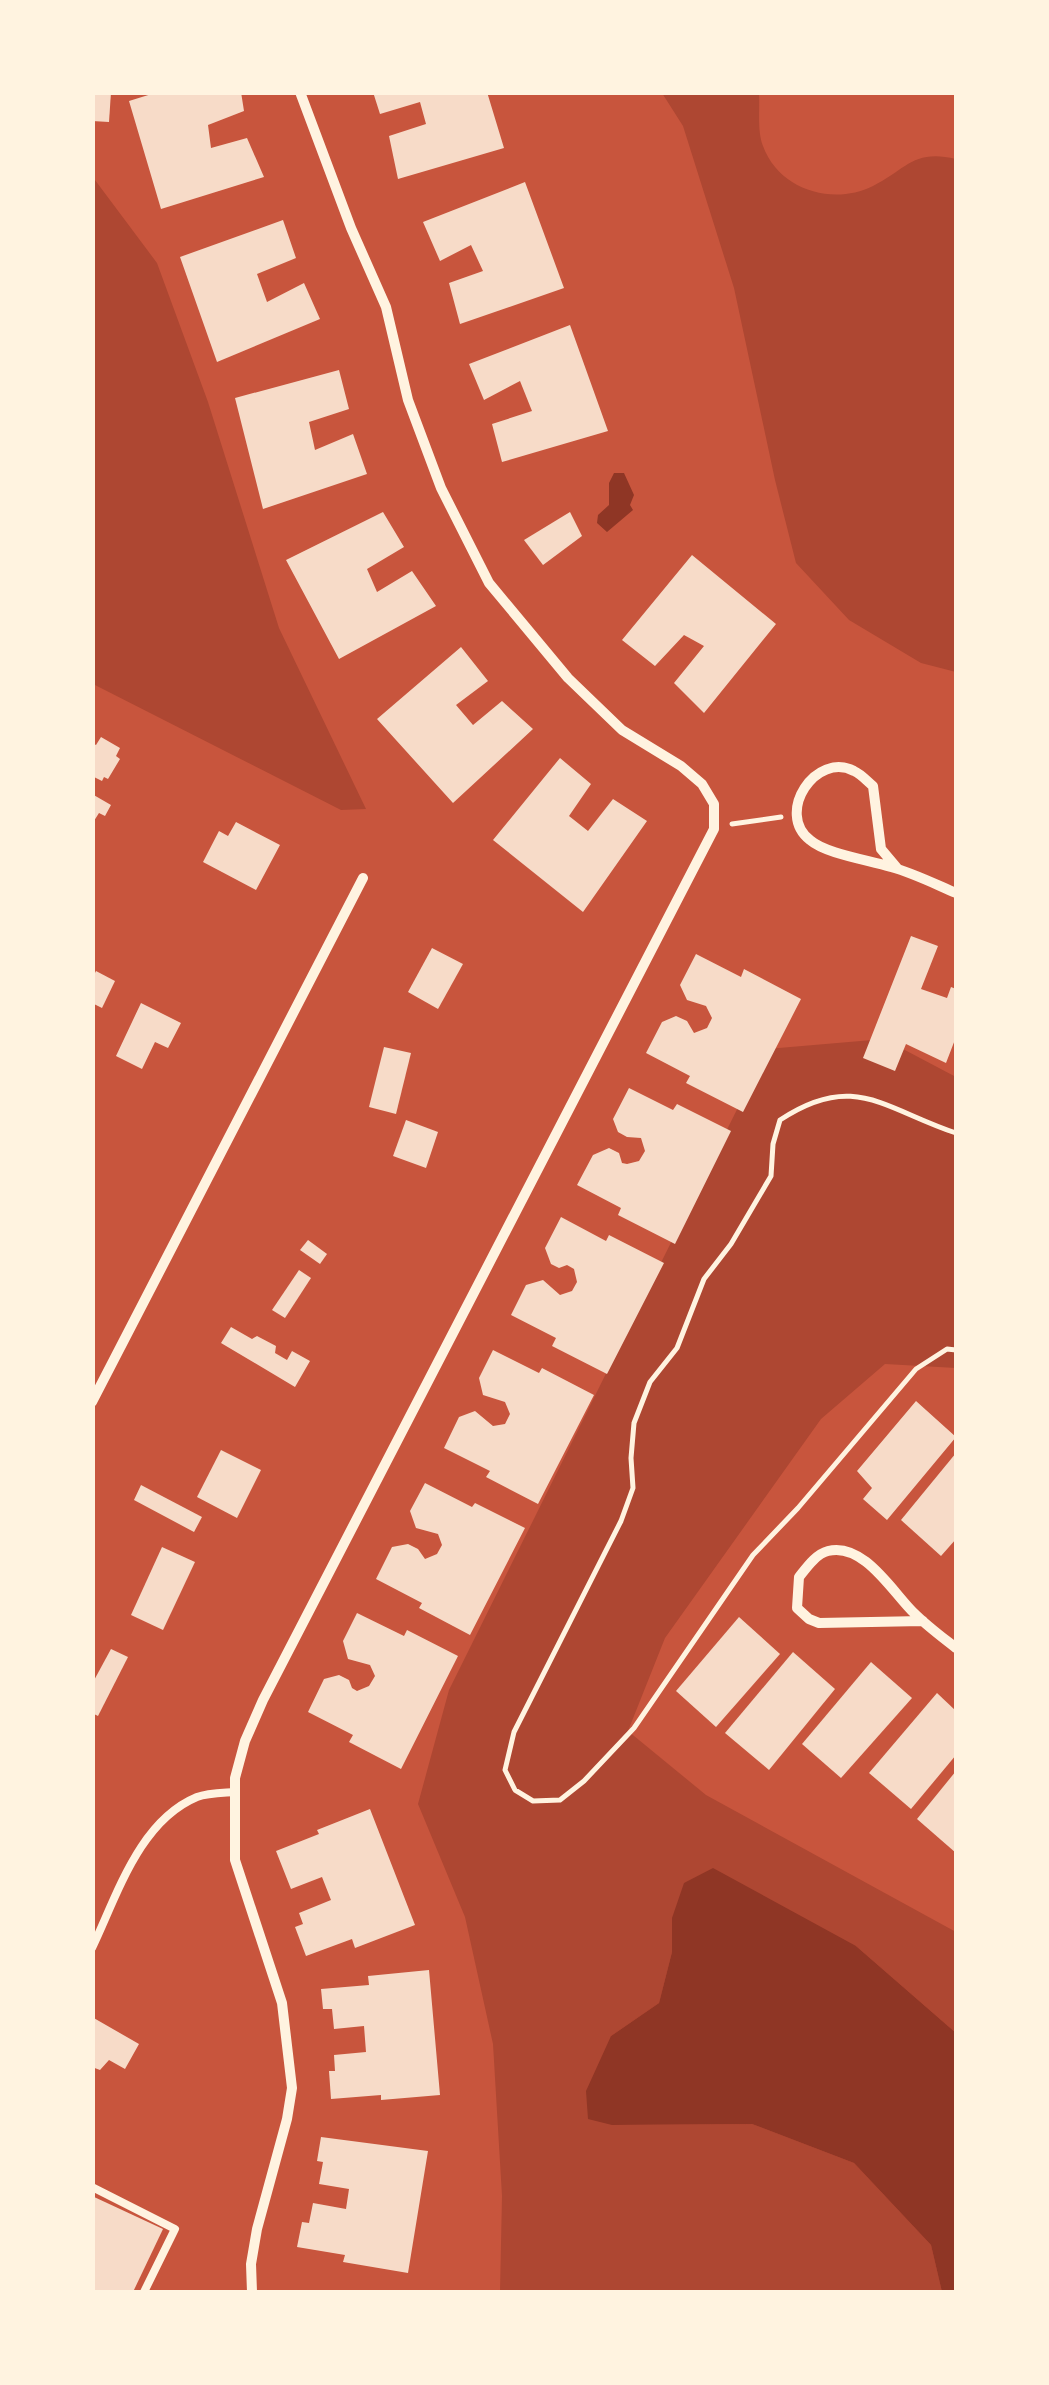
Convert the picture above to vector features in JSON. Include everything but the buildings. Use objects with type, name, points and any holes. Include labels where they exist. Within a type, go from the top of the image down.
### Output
[{"type":"street","points":[[252,2292],[251,2264],[257,2229],[292,2088],[282,2003],[235,1860],[235,1792],[244,1741],[714,824],[714,804],[702,784],[608,717],[568,678],[489,583],[442,488],[408,400],[386,307],[351,228],[300,92]]},
{"type":"street","points":[[896,868],[881,849],[872,786],[852,769],[825,769],[806,784],[795,819],[813,844],[896,868],[956,893]]},
{"type":"street","points":[[92,1402],[363,878]]},
{"type":"street","points":[[923,1621],[819,1624],[797,1608],[800,1577],[824,1552],[840,1550],[861,1559],[956,1648]]},
{"type":"lane","points":[[92,1948],[141,1847],[159,1826],[176,1808],[200,1796],[235,1792]]},
{"type":"lane","points":[[92,2187],[175,2228],[144,2292]]},
{"type":"path","points":[[714,824],[746,824],[796,814]]},
{"type":"path","points":[[956,1132],[870,1099],[832,1094],[806,1102],[780,1120],[773,1144],[772,1176],[704,1280],[676,1348],[650,1382],[634,1423],[634,1488],[514,1732],[505,1770],[516,1790],[534,1801],[560,1800],[584,1781],[634,1728],[753,1554],[798,1508],[916,1369],[947,1349],[956,1350]]},
{"type":"shaded area","points":[[662,93],[759,93],[760,134],[771,161],[794,183],[825,194],[857,192],[920,159],[956,159],[956,672],[921,663],[849,620],[796,563],[734,288],[683,126]]},
{"type":"shaded area","points":[[92,176],[157,263],[208,402],[279,628],[366,809],[341,810],[93,684]]},
{"type":"shaded area","points":[[614,473],[624,473],[634,495],[630,505],[633,510],[607,532],[597,523],[598,515],[609,505],[609,483]]},
{"type":"shaded area","points":[[884,1039],[956,1077],[956,1368],[885,1364],[821,1419],[665,1638],[628,1731],[706,1795],[956,1932],[956,2033],[856,1946],[672,1918],[672,1952],[659,2003],[611,2036],[612,2125],[752,2124],[854,2163],[931,2245],[942,2292],[500,2292],[502,2196],[493,2044],[465,1917],[418,1804],[449,1690],[767,1049]]},
{"type":"shaded area","points":[[713,1868],[856,1946],[956,2033],[956,2292],[942,2292],[931,2245],[854,2163],[752,2124],[612,2125],[588,2119],[586,2091],[611,2036],[659,2003],[672,1952],[672,1918],[684,1883]]}]
